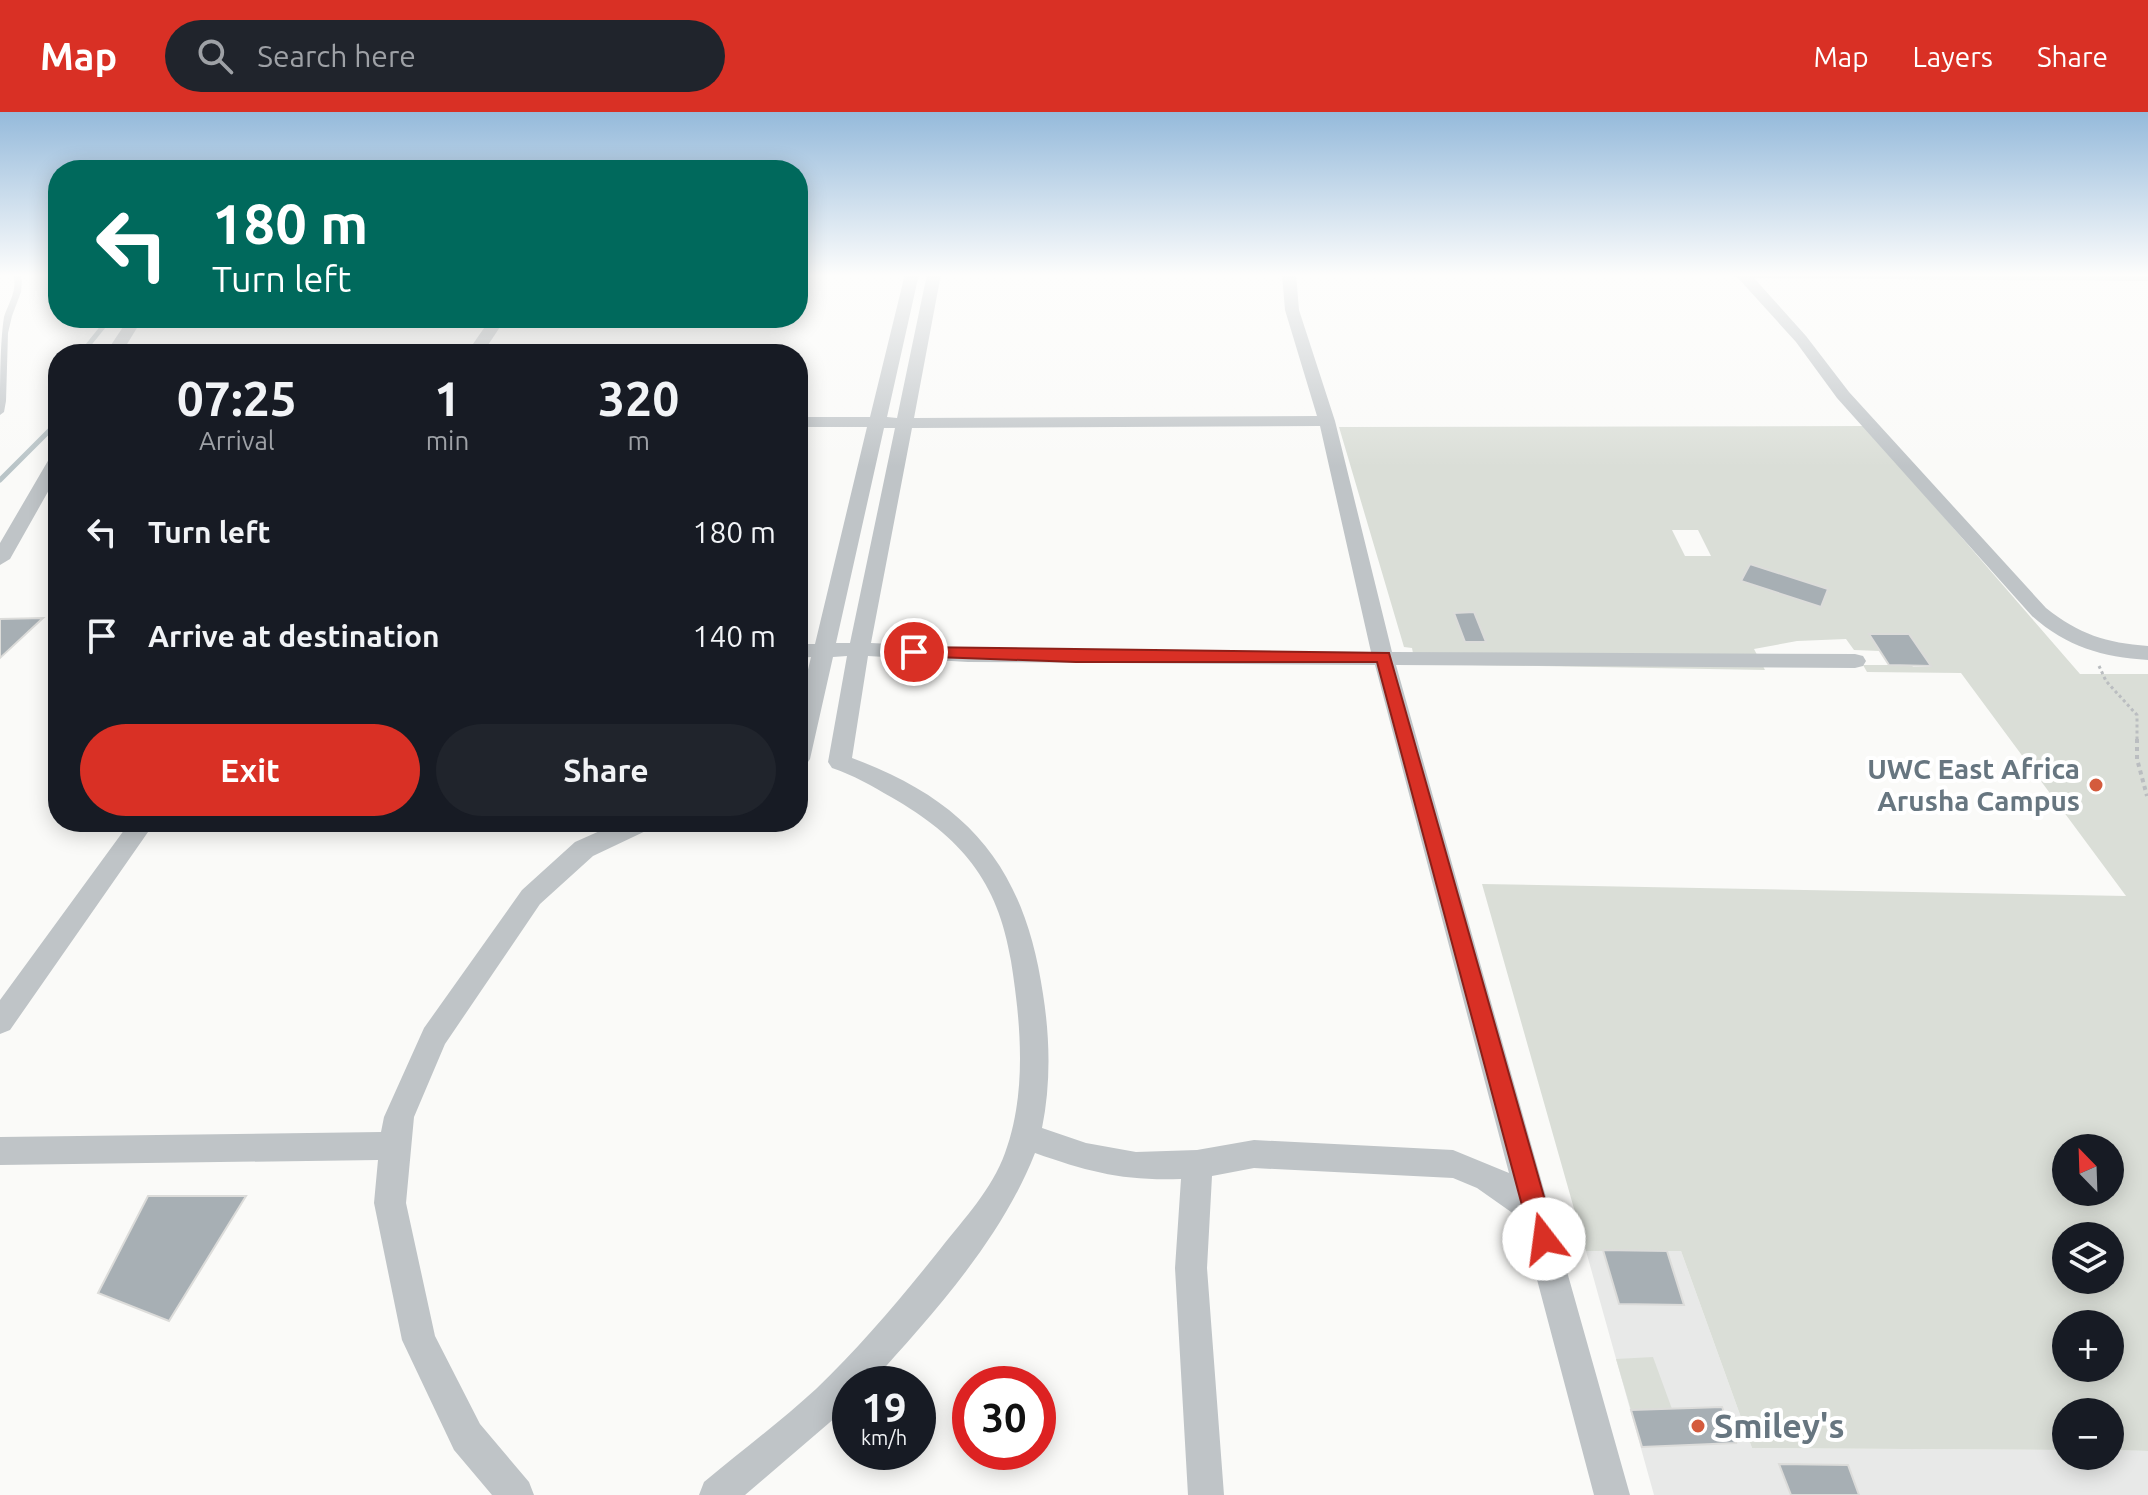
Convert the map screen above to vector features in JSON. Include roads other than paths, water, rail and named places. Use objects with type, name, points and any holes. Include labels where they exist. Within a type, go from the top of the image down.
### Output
[{"type":"street","points":[[808,722],[897,339]]},
{"type":"street","points":[[840,762],[859,649],[921,339]]},
{"type":"street","points":[[1301,339],[1327,421],[1383,657],[1612,1495]]},
{"type":"street","points":[[1801,339],[1843,395],[2039,612],[2076,641],[2093,647],[2148,653]]},
{"type":"street","points":[[808,422],[1327,421]]},
{"type":"street","points":[[0,559],[48,476]]},
{"type":"street","points":[[808,650],[859,649],[968,655],[1855,661]]},
{"type":"street","points":[[717,1495],[839,1390],[932,1287],[1001,1196],[1026,1136],[1034,1066],[1033,1013],[1016,917],[1001,884],[972,841],[950,822],[900,791],[840,762],[808,760]]},
{"type":"street","points":[[0,1022],[136,832]]},
{"type":"street","points":[[516,1495],[467,1437],[419,1340],[390,1203],[394,1146],[399,1117],[434,1037],[531,897],[584,849],[621,832]]},
{"type":"street","points":[[1026,1136],[1086,1157],[1136,1166],[1197,1164],[1254,1154],[1453,1164],[1488,1177],[1536,1211]]},
{"type":"street","points":[[0,1151],[394,1146]]},
{"type":"street","points":[[1197,1164],[1191,1268],[1206,1495]]},
{"type":"lane","points":[[0,412],[4,392],[3,339]]},
{"type":"waterway","points":[[89,344],[93,339]]},
{"type":"waterway","points":[[0,480],[48,432]]},
{"type":"place","name":"UWC East Africa Arusha Campus","points":[[2096,785]]},
{"type":"place","name":"Smiley's","points":[[1698,1426]]}]
